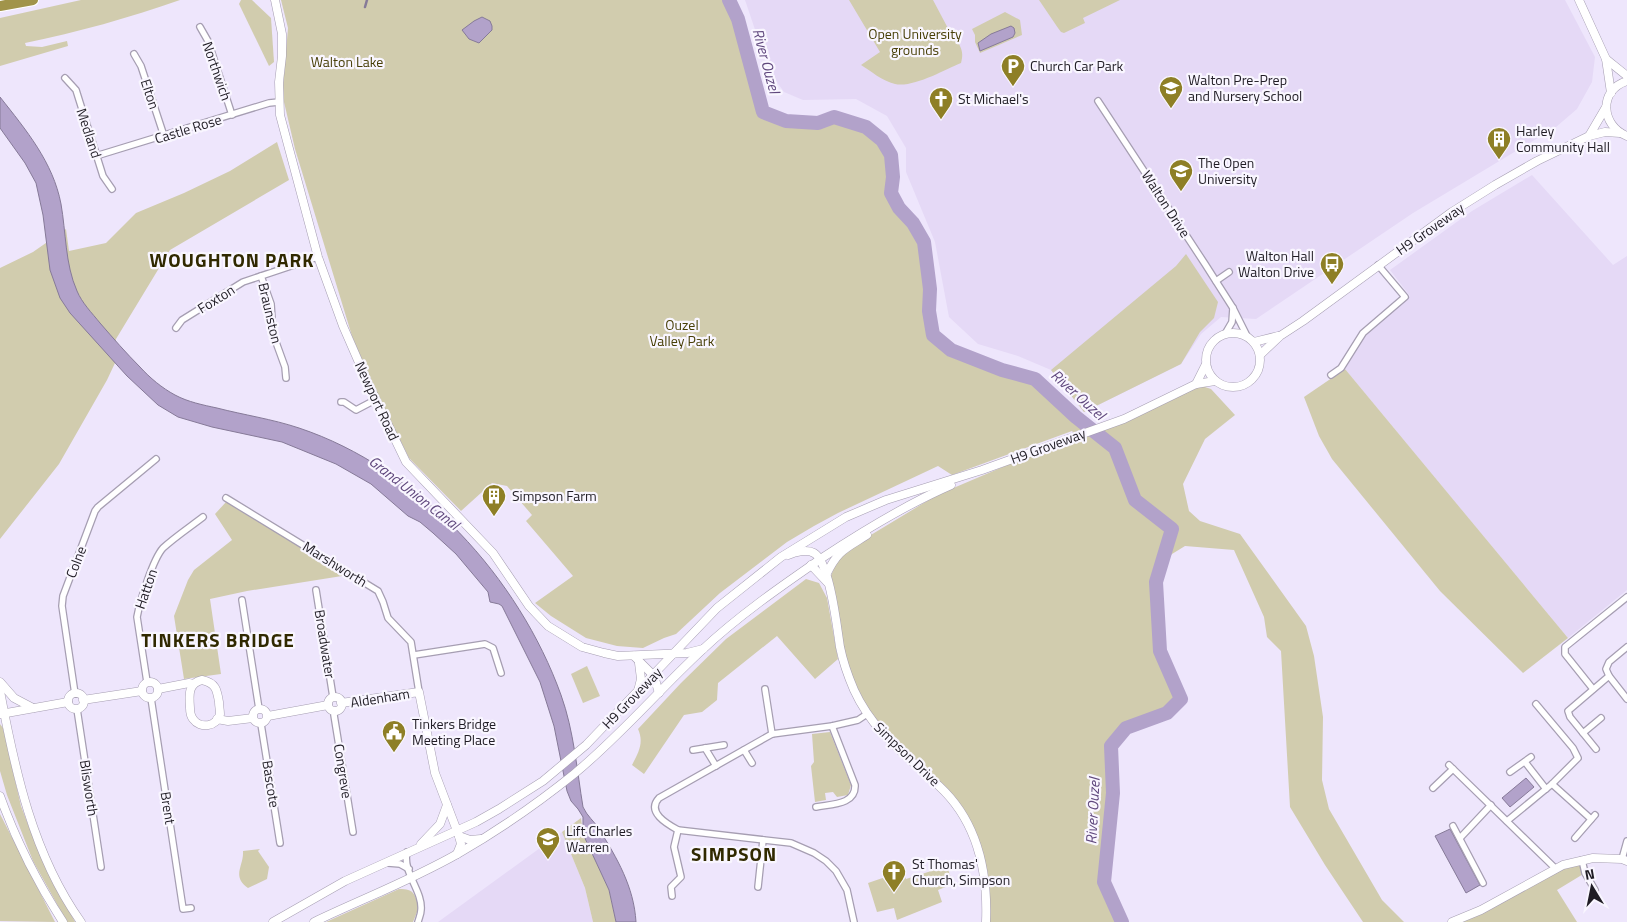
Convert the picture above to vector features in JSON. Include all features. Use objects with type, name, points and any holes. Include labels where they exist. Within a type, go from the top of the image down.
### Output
[{"type":"highway","points":[[0,6],[33,0]]},
{"type":"street","name":"Newport Road","points":[[275,0],[282,34],[279,102],[282,122],[318,257],[343,326],[375,400],[406,462],[493,553],[529,606],[548,626],[582,647],[636,659],[694,652],[703,649]]},
{"type":"street","points":[[1579,0],[1606,59],[1611,93]]},
{"type":"street","name":"Northwich","points":[[200,27],[208,41],[232,115]]},
{"type":"street","name":"Elton","points":[[134,54],[141,66],[164,136]]},
{"type":"street","points":[[1606,59],[1627,76]]},
{"type":"street","name":"Medland","points":[[65,78],[76,90],[103,176],[112,189]]},
{"type":"street","points":[[1589,136],[1606,107],[1611,93],[1616,87],[1627,81]]},
{"type":"street","name":"Castle Rose","points":[[96,156],[268,103],[279,102]]},
{"type":"street","name":"Walton Drive","points":[[1098,102],[1216,281],[1233,308],[1247,336]]},
{"type":"street","points":[[1606,107],[1610,122],[1624,135]]},
{"type":"street","name":"H9 Groveway","points":[[1260,355],[1280,336],[1378,265],[1452,212],[1495,185],[1589,136],[1605,132],[1624,135]]},
{"type":"street","name":"Foxton","points":[[176,328],[182,320],[232,288],[318,257]]},
{"type":"street","points":[[1331,375],[1341,368],[1362,333],[1405,297],[1378,265]]},
{"type":"street","points":[[1216,281],[1229,272]]},
{"type":"street","name":"Braunston","points":[[261,276],[270,304],[273,334],[285,367],[286,378]]},
{"type":"street","points":[[1225,334],[1232,322],[1233,308]]},
{"type":"street","points":[[1234,333],[1247,336],[1254,342],[1260,355],[1259,369],[1256,375],[1245,385],[1229,387],[1215,381],[1207,370],[1206,354],[1216,339],[1225,334],[1234,333]]},
{"type":"street","name":"H9 Groveway","points":[[1254,342],[1280,336]]},
{"type":"street","points":[[1196,384],[1206,364]]},
{"type":"street","name":"H9 Groveway","points":[[436,836],[458,833],[543,781],[586,745],[717,608],[781,557],[846,517],[886,500],[982,470],[1124,419],[1196,384],[1215,381]]},
{"type":"street","points":[[341,402],[356,410],[375,400]]},
{"type":"street","name":"Colne","points":[[74,694],[62,606],[63,596],[95,511],[156,459]]},
{"type":"street","name":"H9 Groveway","points":[[314,922],[412,877],[483,839],[575,773],[659,694],[703,649],[755,605],[856,536],[938,490],[982,470]]},
{"type":"street","name":"Marshworth","points":[[226,498],[378,591],[384,602],[388,618],[411,642],[430,756],[458,833]]},
{"type":"street","points":[[826,575],[835,557],[841,551],[877,529],[892,515]]},
{"type":"street","name":"Hatton","points":[[147,682],[137,617],[139,606],[157,556],[202,517]]},
{"type":"street","points":[[818,534],[812,552],[811,565],[828,583]]},
{"type":"street","points":[[781,557],[798,552],[812,552],[820,560]]},
{"type":"street","name":"Simpson Drive","points":[[820,560],[831,592],[840,648],[846,669],[855,692],[867,714],[887,740],[941,788],[963,815],[973,834],[981,855],[985,879],[986,922]]},
{"type":"street","name":"Broadwater","points":[[316,590],[333,697]]},
{"type":"street","points":[[1593,689],[1565,654],[1565,647],[1627,597]]},
{"type":"street","points":[[242,600],[259,709]]},
{"type":"street","points":[[414,655],[475,648],[485,644],[493,648],[501,673]]},
{"type":"street","points":[[1627,647],[1607,664],[1606,670],[1627,699]]},
{"type":"street","points":[[636,659],[654,676],[659,694]]},
{"type":"street","points":[[636,659],[641,679],[638,691]]},
{"type":"street","points":[[1596,749],[1570,718],[1568,711],[1609,676]]},
{"type":"street","points":[[158,689],[193,684],[202,680],[211,682],[217,689],[220,709],[217,719],[210,725],[204,726],[197,723],[190,714],[189,693],[193,684]]},
{"type":"street","points":[[0,682],[14,698],[35,708]]},
{"type":"street","points":[[147,682],[154,683],[158,689],[157,694],[151,698],[146,697],[142,691],[142,686],[147,682]]},
{"type":"street","points":[[764,689],[772,734]]},
{"type":"street","points":[[0,691],[1,714],[38,840],[67,903],[81,922]]},
{"type":"street","points":[[83,700],[142,691]]},
{"type":"street","name":"Aldenham","points":[[341,703],[419,692]]},
{"type":"street","points":[[74,694],[80,696],[83,700],[82,706],[77,709],[71,708],[68,702],[69,697],[74,694]]},
{"type":"street","points":[[333,697],[338,698],[341,703],[340,708],[336,711],[330,710],[328,705],[328,701],[333,697]]},
{"type":"street","name":"Brent","points":[[151,698],[183,910],[192,908]]},
{"type":"street","points":[[1,714],[68,702]]},
{"type":"street","points":[[1508,821],[1552,784],[1578,758],[1573,748],[1536,704]]},
{"type":"street","points":[[268,716],[328,705]]},
{"type":"street","name":"Blisworth","points":[[77,709],[101,867]]},
{"type":"street","points":[[253,718],[254,712],[259,709],[264,710],[268,716]]},
{"type":"street","name":"Congreve","points":[[336,711],[334,715],[353,832]]},
{"type":"street","points":[[854,922],[847,890],[836,871],[814,853],[791,843],[678,830],[657,815],[654,808],[659,798],[772,734],[832,726],[858,720],[867,714]]},
{"type":"street","points":[[253,718],[261,724],[266,722],[268,716]]},
{"type":"street","points":[[217,719],[228,721],[253,718]]},
{"type":"street","points":[[1583,733],[1601,718]]},
{"type":"street","name":"Bascote","points":[[261,724],[280,843]]},
{"type":"street","points":[[816,807],[846,801],[853,797],[855,792],[855,786],[832,726]]},
{"type":"street","points":[[694,750],[724,745]]},
{"type":"street","points":[[705,748],[716,766]]},
{"type":"street","points":[[744,750],[752,763]]},
{"type":"street","points":[[1510,772],[1532,757]]},
{"type":"street","points":[[1525,762],[1546,789]]},
{"type":"street","points":[[1433,788],[1451,767],[1556,869]]},
{"type":"street","points":[[1552,784],[1593,817],[1575,838]]},
{"type":"street","points":[[0,796],[36,877],[63,922]]},
{"type":"street","points":[[274,922],[314,898],[436,836],[447,805]]},
{"type":"street","points":[[1460,838],[1491,805]]},
{"type":"street","points":[[1453,826],[1483,883]]},
{"type":"street","points":[[672,896],[671,887],[681,877],[674,847],[678,830]]},
{"type":"street","points":[[458,833],[470,840],[483,839]]},
{"type":"street","points":[[455,855],[461,844],[458,833]]},
{"type":"street","points":[[758,887],[763,840]]},
{"type":"street","points":[[1452,922],[1480,910],[1556,869],[1594,858],[1624,860],[1627,841]]},
{"type":"street","points":[[411,850],[407,861],[421,903],[418,922]]},
{"type":"street","points":[[1582,860],[1585,873],[1595,890]]},
{"type":"street","points":[[383,863],[397,863],[409,869]]},
{"type":"shaded area","name":"The Open University","points":[[745,0],[1565,0],[1595,57],[1592,82],[1577,109],[1556,127],[1413,213],[1256,319],[1221,317],[1201,334],[1181,364],[1084,412],[1051,370],[1018,356],[978,344],[949,317],[935,242],[906,172],[906,148],[887,116],[856,99],[803,100],[784,92],[769,71]]},
{"type":"shaded area","points":[[1532,175],[1613,265],[1627,256],[1627,590],[1568,638],[1345,369],[1365,336],[1410,296],[1390,270],[1472,211]]},
{"type":"shaded area","name":"Lift Charles Warren","points":[[562,832],[585,888],[593,922],[438,922]]},
{"type":"green space","points":[[81,0],[180,0],[103,24],[25,43],[26,46],[42,47],[67,41],[68,46],[0,66],[0,18]]},
{"type":"green space","points":[[241,0],[252,0],[271,18],[274,62],[269,66],[239,4]]},
{"type":"green space","points":[[281,0],[729,0],[738,19],[763,112],[786,121],[818,123],[834,117],[856,121],[882,140],[891,155],[893,177],[891,193],[899,208],[913,223],[924,242],[930,289],[929,311],[933,335],[951,350],[1002,370],[1035,379],[1092,430],[1196,384],[1211,389],[1235,415],[1205,439],[1183,484],[1189,511],[1200,521],[1240,534],[1306,626],[1314,656],[1323,717],[1322,780],[1329,809],[1382,900],[1404,922],[1363,922],[1325,865],[1290,807],[1281,651],[1267,637],[1264,617],[1234,550],[1185,546],[1172,554],[1161,566],[1156,582],[1160,651],[1181,699],[1167,713],[1126,728],[1111,746],[1113,793],[1104,882],[1122,922],[986,922],[984,872],[963,815],[875,725],[846,669],[828,583],[837,561],[846,550],[937,495],[1076,436],[1072,431],[952,475],[938,466],[838,513],[787,542],[720,593],[676,634],[643,648],[617,646],[586,638],[551,616],[535,603],[573,576],[526,521],[532,515],[507,486],[492,483],[461,511],[409,458],[370,380],[352,336],[295,149],[284,102],[283,87],[288,28]]},
{"type":"green space","name":"Open University grounds","points":[[849,0],[933,0],[951,34],[953,33],[961,48],[961,63],[928,78],[902,85],[890,83],[881,78],[861,65],[880,52]]},
{"type":"green space","points":[[1039,0],[1120,0],[1083,18],[1085,23],[1064,33],[1061,32]]},
{"type":"green space","points":[[1005,12],[1020,20],[1022,35],[980,53],[972,29]]},
{"type":"green space","points":[[277,142],[289,180],[170,250],[116,339],[115,363],[59,464],[0,539],[0,268],[33,252],[66,229],[69,251],[106,243],[136,213],[230,171]]},
{"type":"green space","points":[[1186,254],[1218,302],[1214,318],[1200,332],[1181,364],[1084,412],[1051,370],[1176,266]]},
{"type":"green space","points":[[1345,369],[1568,638],[1523,673],[1440,591],[1332,459],[1319,436],[1304,397]]},
{"type":"green space","points":[[226,502],[343,573],[342,576],[247,591],[210,599],[221,674],[184,679],[174,616],[188,580],[194,570],[232,540],[215,514]]},
{"type":"green space","points":[[806,579],[819,583],[827,598],[838,659],[815,679],[777,636],[718,683],[717,700],[702,712],[684,715],[644,774],[632,765],[640,747],[641,738],[638,729],[681,683],[726,639]]},
{"type":"green space","points":[[587,666],[600,696],[583,703],[571,674]]},
{"type":"green space","points":[[0,724],[3,728],[21,806],[35,843],[75,922],[67,922],[33,861],[7,795],[0,771]]},
{"type":"green space","points":[[830,732],[851,785],[848,795],[837,797],[833,792],[825,793],[826,800],[815,802],[811,766],[814,762],[812,734]]},
{"type":"green space","points":[[0,814],[55,922],[0,921]]},
{"type":"green space","points":[[581,818],[583,834],[609,890],[616,922],[593,922],[585,888],[562,832]]},
{"type":"green space","points":[[260,849],[258,851],[269,867],[267,879],[248,888],[243,884],[239,875],[243,851]]},
{"type":"green space","points":[[1582,860],[1585,873],[1557,890],[1577,922],[1452,922]]},
{"type":"green space","points":[[947,866],[953,884],[938,890],[942,902],[897,920],[894,908],[877,912],[868,883],[903,871],[906,879]]},
{"type":"green space","points":[[399,889],[411,891],[416,899],[419,907],[413,922],[326,922]]},
{"type":"water","points":[[482,17],[490,21],[492,30],[479,43],[469,39],[462,30]]},
{"type":"water","points":[[1011,26],[1014,28],[1015,33],[1013,37],[980,51],[978,43],[991,34]]},
{"type":"water","name":"Grand Union Canal","points":[[0,97],[37,147],[52,174],[61,204],[70,270],[79,295],[87,308],[148,375],[165,389],[185,400],[289,425],[343,446],[385,470],[424,499],[459,533],[491,570],[519,610],[543,652],[561,695],[572,737],[583,807],[606,840],[624,873],[635,909],[636,922],[616,922],[609,890],[583,834],[583,817],[571,801],[567,791],[554,726],[540,682],[502,606],[490,602],[488,592],[456,554],[420,522],[408,516],[371,484],[336,464],[282,442],[212,427],[178,417],[158,405],[127,376],[70,313],[60,298],[50,270],[43,215],[36,183],[25,163],[0,128]]},
{"type":"water","points":[[1526,778],[1534,787],[1510,807],[1502,798]]},
{"type":"water","points":[[1450,829],[1480,885],[1466,893],[1435,836]]},
{"type":"waterway","points":[[365,7],[367,0]]},
{"type":"waterway","name":"River Ouzel","points":[[729,0],[738,19],[763,112],[786,121],[818,123],[834,117],[866,127],[882,140],[891,155],[893,177],[891,193],[899,208],[913,223],[924,242],[930,289],[929,311],[933,335],[951,350],[1002,370],[1035,379],[1076,417],[1115,448],[1135,500],[1172,529],[1156,582],[1160,651],[1181,699],[1167,713],[1126,728],[1111,746],[1113,793],[1104,882],[1122,922]]},
{"type":"place","name":"Church Car Park","points":[[1013,87]]},
{"type":"place","name":"Walton Pre-Prep and Nursery School","points":[[1171,109]]},
{"type":"place","name":"St Michael's","points":[[941,120]]},
{"type":"place","name":"Harley Community Hall","points":[[1499,160]]},
{"type":"place","name":"The Open University","points":[[1181,192]]},
{"type":"place","name":"Walton Hall Walton Drive","points":[[1332,285]]},
{"type":"place","name":"Simpson Farm","points":[[494,517]]},
{"type":"place","name":"Tinkers Bridge Meeting Place","points":[[394,753]]},
{"type":"place","name":"Lift Charles Warren","points":[[548,860]]},
{"type":"place","name":"St Thomas' Church, Simpson","points":[[894,893]]},
{"type":"district","name":"WOUGHTON PARK","points":[[232,260]]},
{"type":"district","name":"TINKERS BRIDGE","points":[[218,640]]},
{"type":"district","name":"SIMPSON","points":[[734,854]]},
{"type":"park label","name":"Walton Lake","points":[[347,62]]},
{"type":"park label","name":"Ouzel Valley Park","points":[[682,334]]}]
